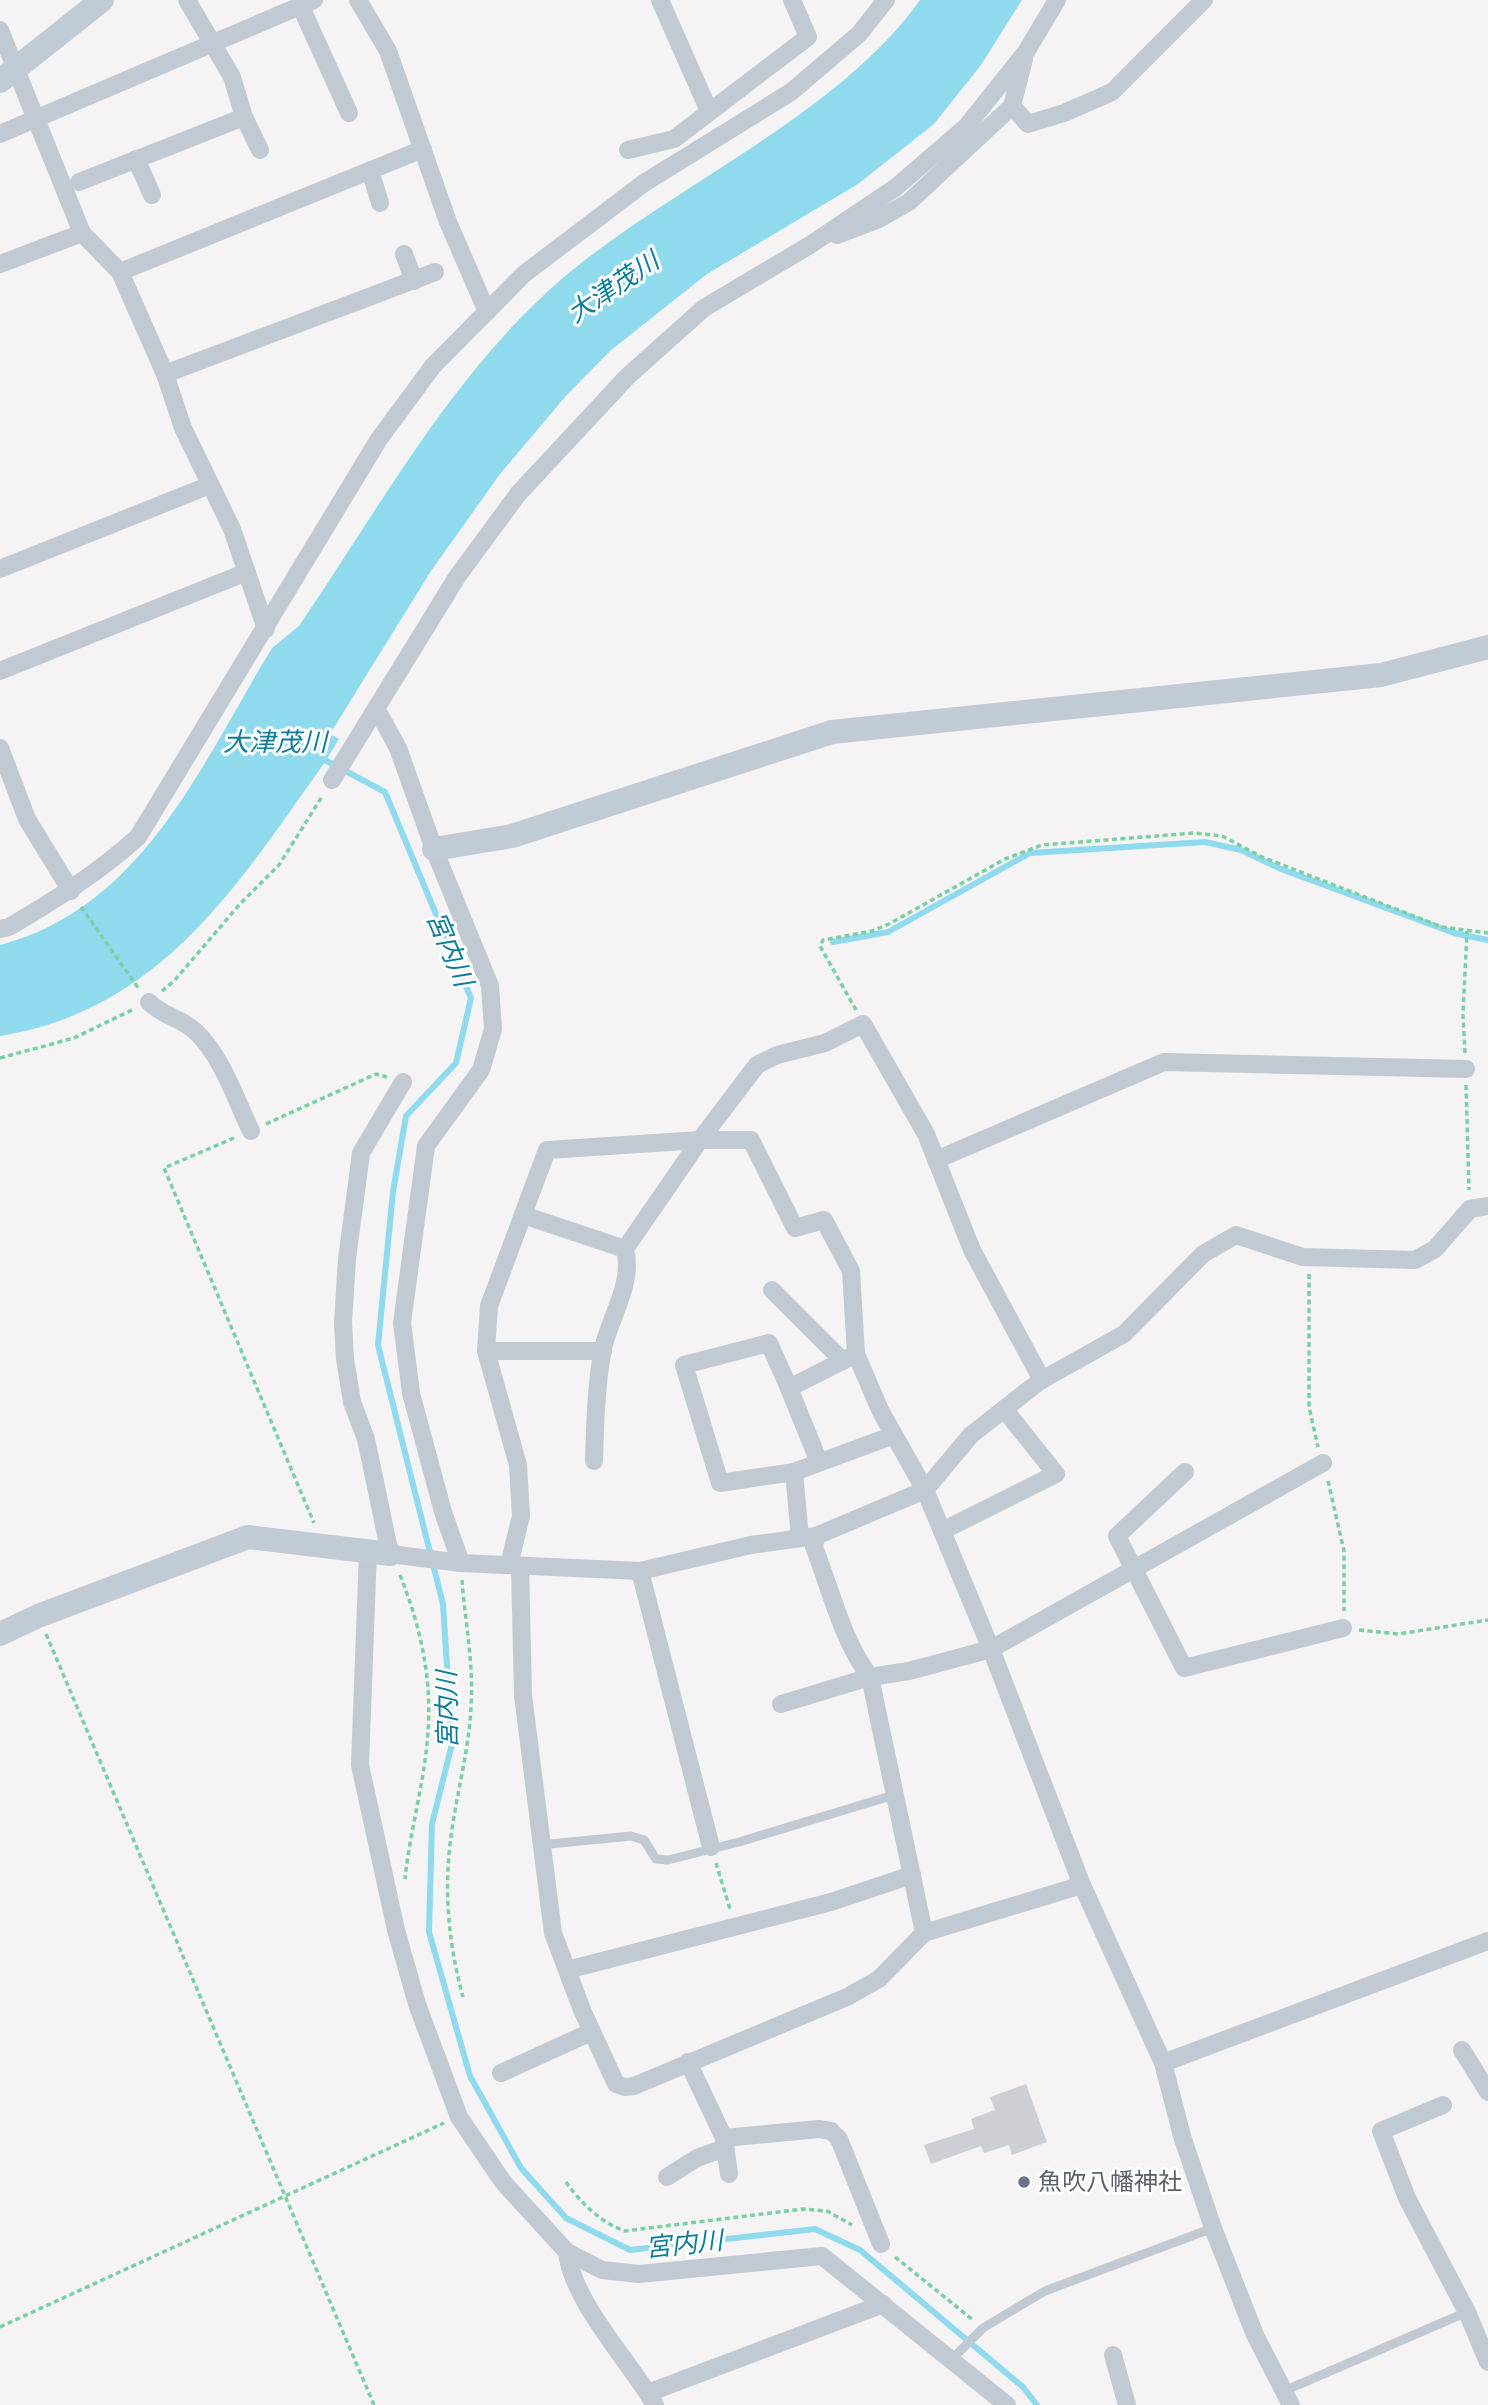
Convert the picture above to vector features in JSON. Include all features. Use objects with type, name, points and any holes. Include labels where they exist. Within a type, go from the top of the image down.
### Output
[{"type":"street","points":[[8,75],[102,0]]},
{"type":"street","points":[[187,0],[232,77],[244,117],[260,149]]},
{"type":"street","points":[[358,0],[388,51],[449,222],[487,312]]},
{"type":"street","points":[[660,0],[709,111]]},
{"type":"street","points":[[628,150],[674,139],[808,37],[792,0]]},
{"type":"street","points":[[332,780],[457,577],[518,494],[628,376],[704,307],[810,245],[895,188],[966,127],[1026,52],[1057,0]]},
{"type":"street","points":[[1012,106],[1028,124],[1064,113],[1112,92],[1204,0]]},
{"type":"street","points":[[0,134],[210,42],[308,3],[349,113]]},
{"type":"street","points":[[0,929],[74,896],[138,837],[267,629],[379,439],[433,366],[524,274],[645,183],[791,92],[859,34],[876,4]]},
{"type":"street","points":[[0,30],[8,75],[36,119],[48,157],[82,233],[120,272],[165,374],[183,428],[232,529],[267,629]]},
{"type":"street","points":[[810,245],[879,219],[909,202],[1012,106],[1026,52]]},
{"type":"street","points":[[79,181],[244,117]]},
{"type":"street","points":[[120,272],[423,149]]},
{"type":"street","points":[[136,159],[152,195]]},
{"type":"street","points":[[370,170],[380,203]]},
{"type":"street","points":[[0,264],[82,233]]},
{"type":"street","points":[[404,254],[414,281]]},
{"type":"street","points":[[165,374],[435,272]]},
{"type":"street","points":[[0,569],[211,485]]},
{"type":"street","points":[[0,671],[247,572]]},
{"type":"street","points":[[434,849],[512,836],[832,732],[1381,675],[1488,647]]},
{"type":"street","points":[[377,710],[398,748],[434,849],[491,986],[493,1029],[481,1070],[426,1146],[402,1323],[411,1393],[443,1512],[461,1563]]},
{"type":"street","points":[[0,748],[27,819],[74,896]]},
{"type":"street","points":[[146,998],[160,1013],[191,1028],[210,1046],[251,1131]]},
{"type":"street","points":[[594,1461],[603,1351],[630,1268],[625,1249],[700,1140],[757,1065],[777,1055],[825,1043],[863,1024],[926,1134],[972,1250],[1042,1380]]},
{"type":"street","points":[[936,1160],[1164,1062],[1466,1069]]},
{"type":"street","points":[[403,1082],[361,1153],[347,1259],[343,1323],[345,1359],[352,1402],[369,1449],[379,1552],[360,1765],[396,1930],[417,2004],[459,2117],[503,2182],[567,2252],[602,2270],[639,2274],[822,2256],[1007,2405]]},
{"type":"street","points":[[850,1358],[851,1271],[824,1220],[795,1228],[751,1140],[700,1140],[547,1150],[489,1306],[486,1351],[518,1465],[522,1516],[514,1565],[523,1695],[553,1933],[591,2032],[616,2084],[625,2087],[848,1997],[879,1979],[925,1933],[1082,1885]]},
{"type":"street","points":[[0,1634],[38,1616],[248,1537],[461,1563],[640,1572],[751,1545],[808,1537],[925,1490],[971,1435],[1042,1380],[1124,1334],[1203,1254],[1236,1235],[1303,1257],[1415,1260],[1436,1249],[1470,1209],[1488,1206]]},
{"type":"street","points":[[523,1215],[625,1249]]},
{"type":"street","points":[[772,1290],[850,1358],[925,1490],[991,1649],[1082,1885],[1163,2063],[1182,2136],[1213,2228],[1255,2335],[1288,2398]]},
{"type":"street","points":[[819,1462],[769,1343],[684,1365],[720,1483],[794,1472],[894,1435]]},
{"type":"street","points":[[486,1351],[603,1351]]},
{"type":"street","points":[[789,1388],[850,1358]]},
{"type":"street","points":[[942,1531],[1056,1474],[1004,1409]]},
{"type":"street","points":[[780,1704],[870,1677],[909,1671],[991,1649],[1323,1463]]},
{"type":"street","points":[[794,1472],[808,1537],[856,1659],[870,1677],[925,1933]]},
{"type":"street","points":[[1185,1472],[1117,1536],[1184,1668],[1343,1628]]},
{"type":"street","points":[[640,1572],[711,1847]]},
{"type":"street","points":[[567,1970],[735,1924],[831,1902],[912,1875]]},
{"type":"street","points":[[1163,2063],[1488,1941]]},
{"type":"street","points":[[501,2073],[591,2032]]},
{"type":"street","points":[[1462,2050],[1488,2092]]},
{"type":"street","points":[[688,2062],[724,2143],[729,2174]]},
{"type":"street","points":[[1443,2105],[1381,2131],[1407,2198],[1467,2312],[1488,2361]]},
{"type":"street","points":[[667,2177],[724,2143],[819,2129],[831,2131],[839,2139],[881,2244]]},
{"type":"street","points":[[567,2252],[569,2269],[590,2306],[652,2399],[883,2304]]},
{"type":"street","points":[[1113,2355],[1127,2405]]},
{"type":"lane","points":[[540,1845],[631,1836],[644,1840],[656,1859],[668,1860],[739,1842],[894,1795]]},
{"type":"lane","points":[[950,2361],[983,2328],[1045,2291],[1213,2228]]},
{"type":"lane","points":[[1288,2398],[1467,2312]]},
{"type":"path","points":[[0,1058],[74,1038],[174,981],[240,904],[279,865],[332,780]]},
{"type":"path","points":[[863,1024],[820,946],[823,940],[872,931],[1005,859],[1042,845],[1194,833],[1222,836],[1262,857],[1442,926],[1488,933]]},
{"type":"path","points":[[74,896],[146,998]]},
{"type":"path","points":[[314,1543],[314,1518],[164,1168],[376,1074],[403,1082]]},
{"type":"path","points":[[379,1552],[420,1632],[429,1710],[424,1763],[403,1890]]},
{"type":"path","points":[[461,1563],[471,1665],[471,1704],[466,1765],[453,1823],[446,1903],[448,1933],[463,1997]]},
{"type":"path","points":[[38,1616],[282,2195],[374,2405]]},
{"type":"path","points":[[1343,1628],[1398,1634],[1488,1620]]},
{"type":"path","points":[[711,1847],[735,1924]]},
{"type":"path","points":[[0,2327],[282,2195],[459,2117]]},
{"type":"path","points":[[566,2182],[589,2208],[612,2227],[625,2231],[811,2210],[827,2211],[881,2244],[983,2328]]},
{"type":"water","name":"大津茂川","points":[[920,0],[1022,0],[981,65],[934,124],[858,184],[707,274],[610,351],[565,397],[500,474],[431,571],[330,734],[339,739],[325,762],[260,853],[191,935],[151,970],[107,999],[57,1022],[0,1036],[0,945],[50,926],[93,899],[131,865],[193,783],[272,648],[299,626],[426,434],[497,344],[536,302],[580,264],[667,202],[761,142],[849,76],[887,40]]},
{"type":"building","points":[[1026,2084],[1047,2142],[1012,2155],[1009,2145],[984,2153],[981,2146],[931,2164],[924,2145],[974,2129],[971,2119],[995,2110],[990,2097]]},
{"type":"waterway","name":"宮内川","points":[[321,758],[385,792],[471,998],[456,1063],[406,1116],[393,1192],[378,1345],[443,1604],[452,1744],[432,1824],[429,1932],[470,2076],[521,2168],[566,2218],[630,2250],[815,2229],[860,2250],[1023,2387],[1037,2405]]},
{"type":"waterway","points":[[833,942],[888,932],[1030,853],[1205,842],[1241,850],[1281,869],[1454,933],[1488,940]]},
{"type":"place","name":"魚吹八幡神社","points":[[1024,2182]]}]
